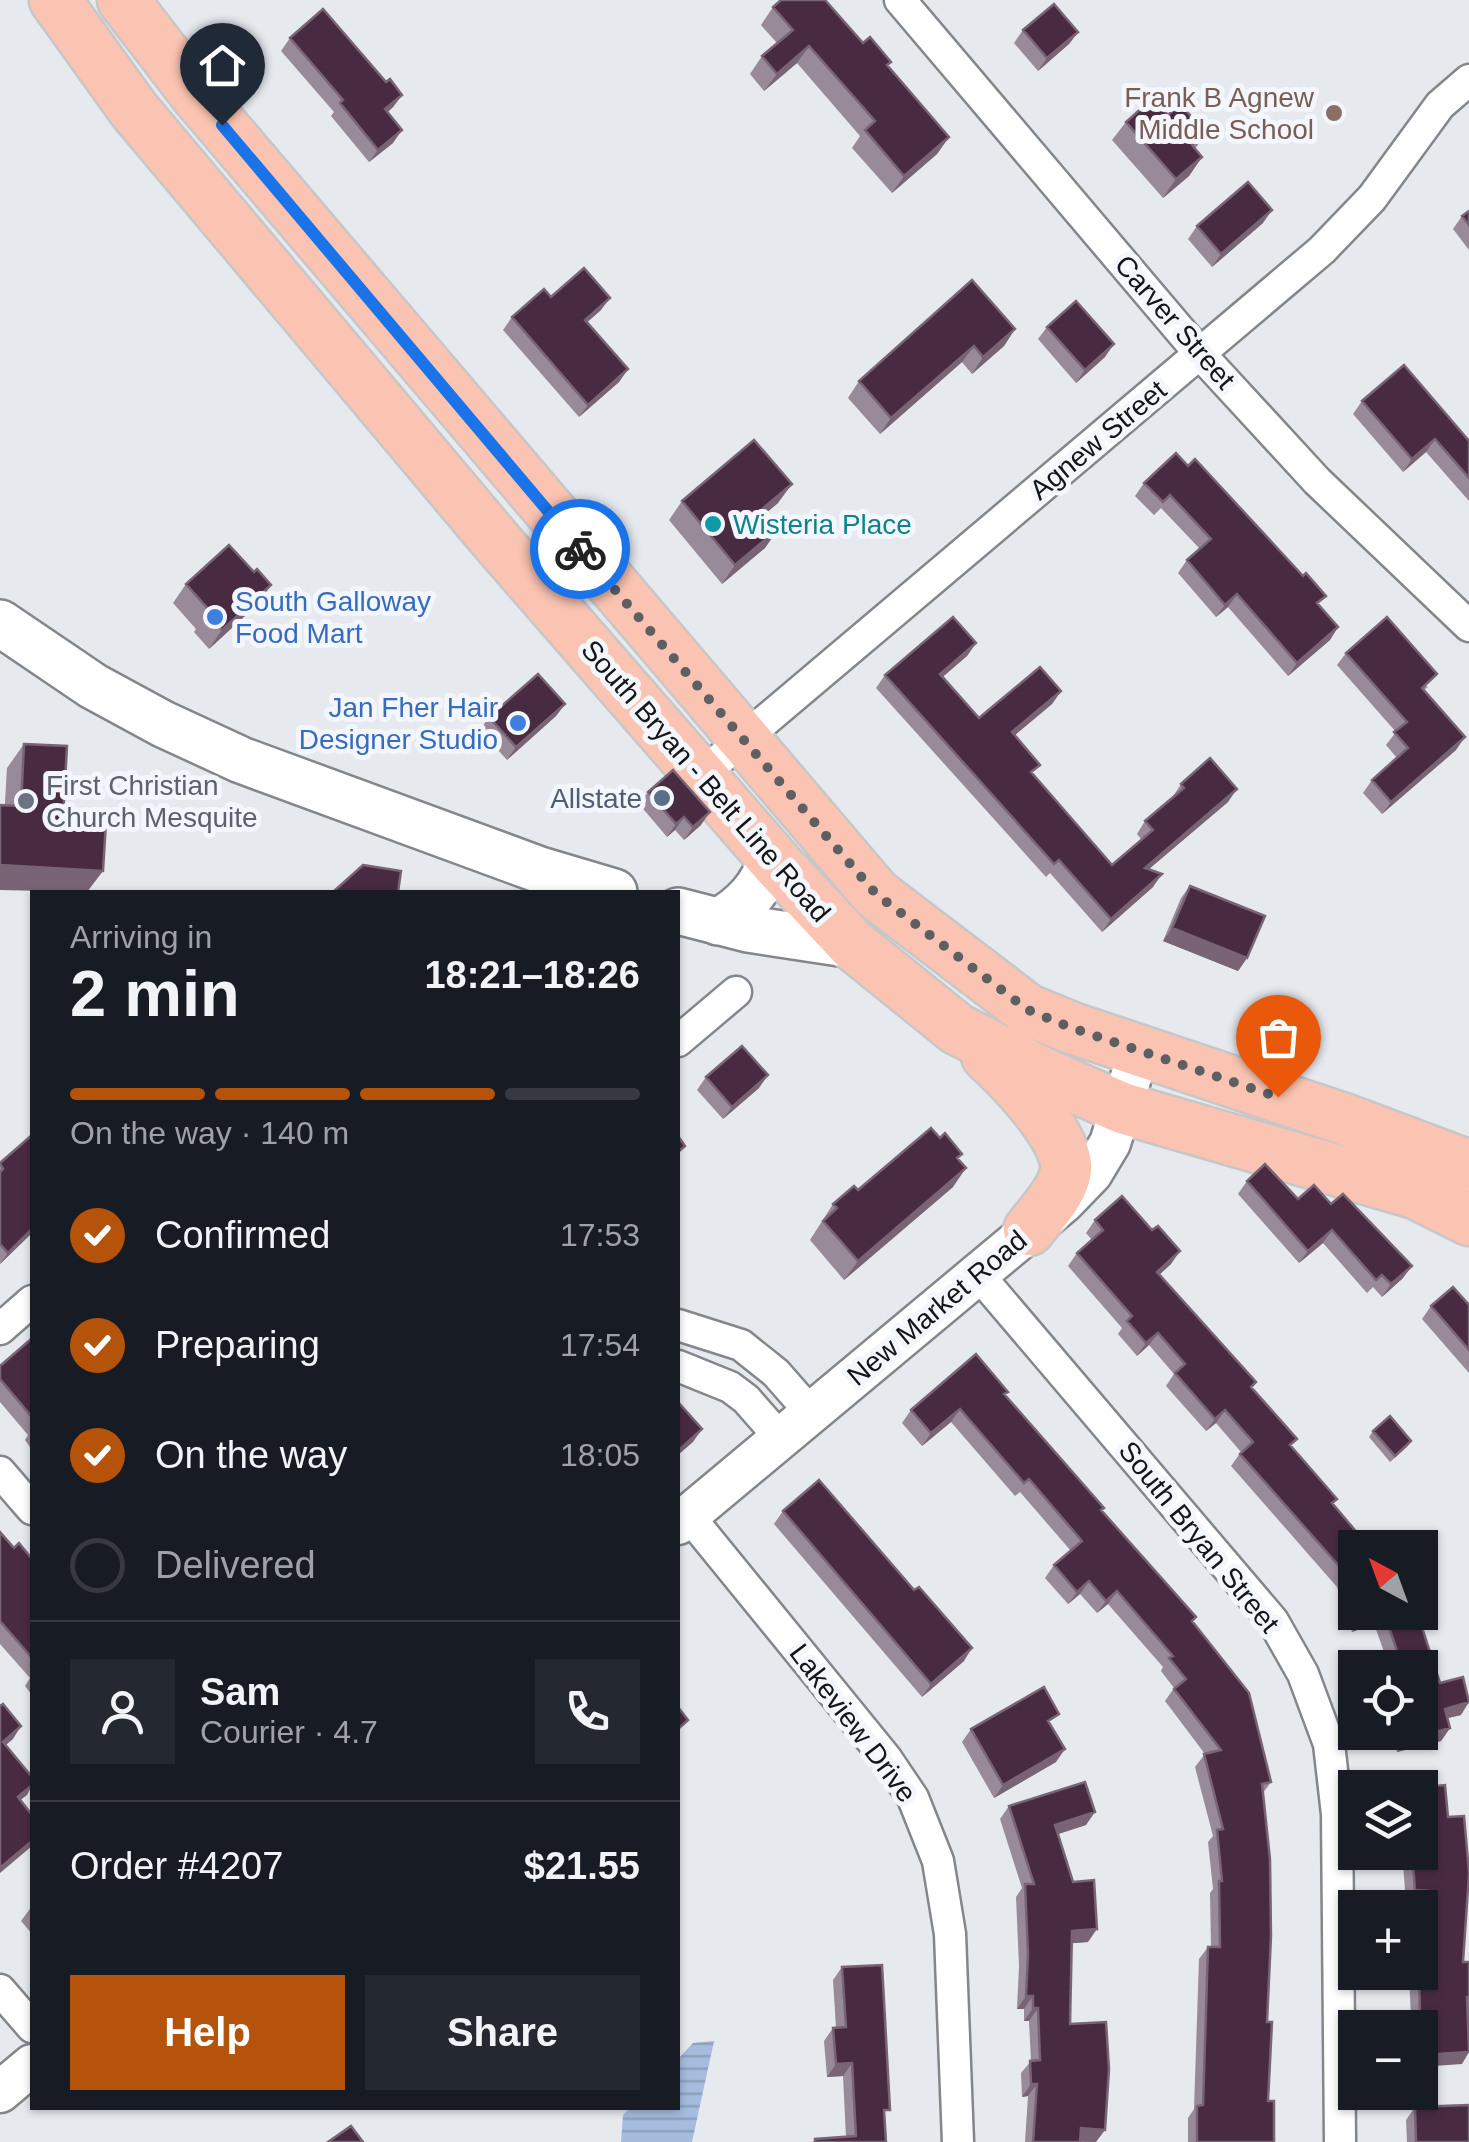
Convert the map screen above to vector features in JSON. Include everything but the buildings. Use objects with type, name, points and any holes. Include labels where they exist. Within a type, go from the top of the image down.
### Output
[{"type":"main road","name":"South Bryan - Belt Line Road","points":[[55,0],[134,110],[497,542],[772,858],[853,945],[958,1029],[998,1052],[1122,1108],[1355,1173],[1415,1193],[1469,1220]]},
{"type":"main road","name":"South Bryan - Belt Line Road","points":[[123,0],[197,96],[876,894],[1028,1010],[1469,1166]]},
{"type":"main road","points":[[497,542],[542,504]]},
{"type":"main road","points":[[0,623],[93,686],[241,760],[540,870],[607,890]]},
{"type":"main road","points":[[698,916],[750,899],[762,884],[772,858]]},
{"type":"main road","points":[[698,916],[853,945],[884,937],[912,950],[960,986],[991,1002],[1028,1010]]},
{"type":"main road","points":[[958,1029],[1029,1102],[1062,1149],[1066,1169],[1062,1184],[1029,1230]]},
{"type":"street","name":"Carver Street","points":[[900,0],[1200,354],[1317,481],[1469,626]]},
{"type":"street","name":"Agnew Street","points":[[701,775],[1342,232],[1372,198],[1440,104],[1469,80]]},
{"type":"street","points":[[680,1039],[736,992]]},
{"type":"street","name":"New Market Road","points":[[683,1519],[1064,1203],[1092,1173],[1110,1142],[1139,1052]]},
{"type":"street","name":"South Bryan Street","points":[[977,1273],[1273,1621],[1303,1674],[1330,1744],[1336,1814],[1340,2142]]},
{"type":"street","points":[[0,1330],[30,1303]]},
{"type":"street","points":[[680,1326],[742,1344],[776,1373],[797,1427]]},
{"type":"street","points":[[680,1367],[730,1387],[797,1427]]},
{"type":"street","points":[[0,1472],[30,1507]]},
{"type":"street","name":"Lakeview Drive","points":[[683,1519],[886,1758],[914,1798],[938,1861],[950,1934],[958,2142]]},
{"type":"street","points":[[0,1990],[30,2025]]},
{"type":"street","points":[[0,2092],[30,2067]]},
{"type":"water","points":[[714,2041],[692,2142],[621,2142],[623,2115],[628,2110],[680,2110],[680,2057],[693,2043]]},
{"type":"way so far","points":[[580,549],[876,894],[1028,1010],[1278,1097]]},
{"type":"place","name":"Frank B Agnew Middle School","points":[[1334,113]]},
{"type":"place","name":"Wisteria Place","points":[[713,524]]},
{"type":"place","name":"South Galloway Food Mart","points":[[215,617]]},
{"type":"place","name":"Jan Fher Hair Designer Studio","points":[[518,723]]},
{"type":"place","name":"Allstate","points":[[662,798]]},
{"type":"place","name":"First Christian Church Mesquite","points":[[26,801]]},
{"type":"route","points":[[222,125],[580,549]]}]
